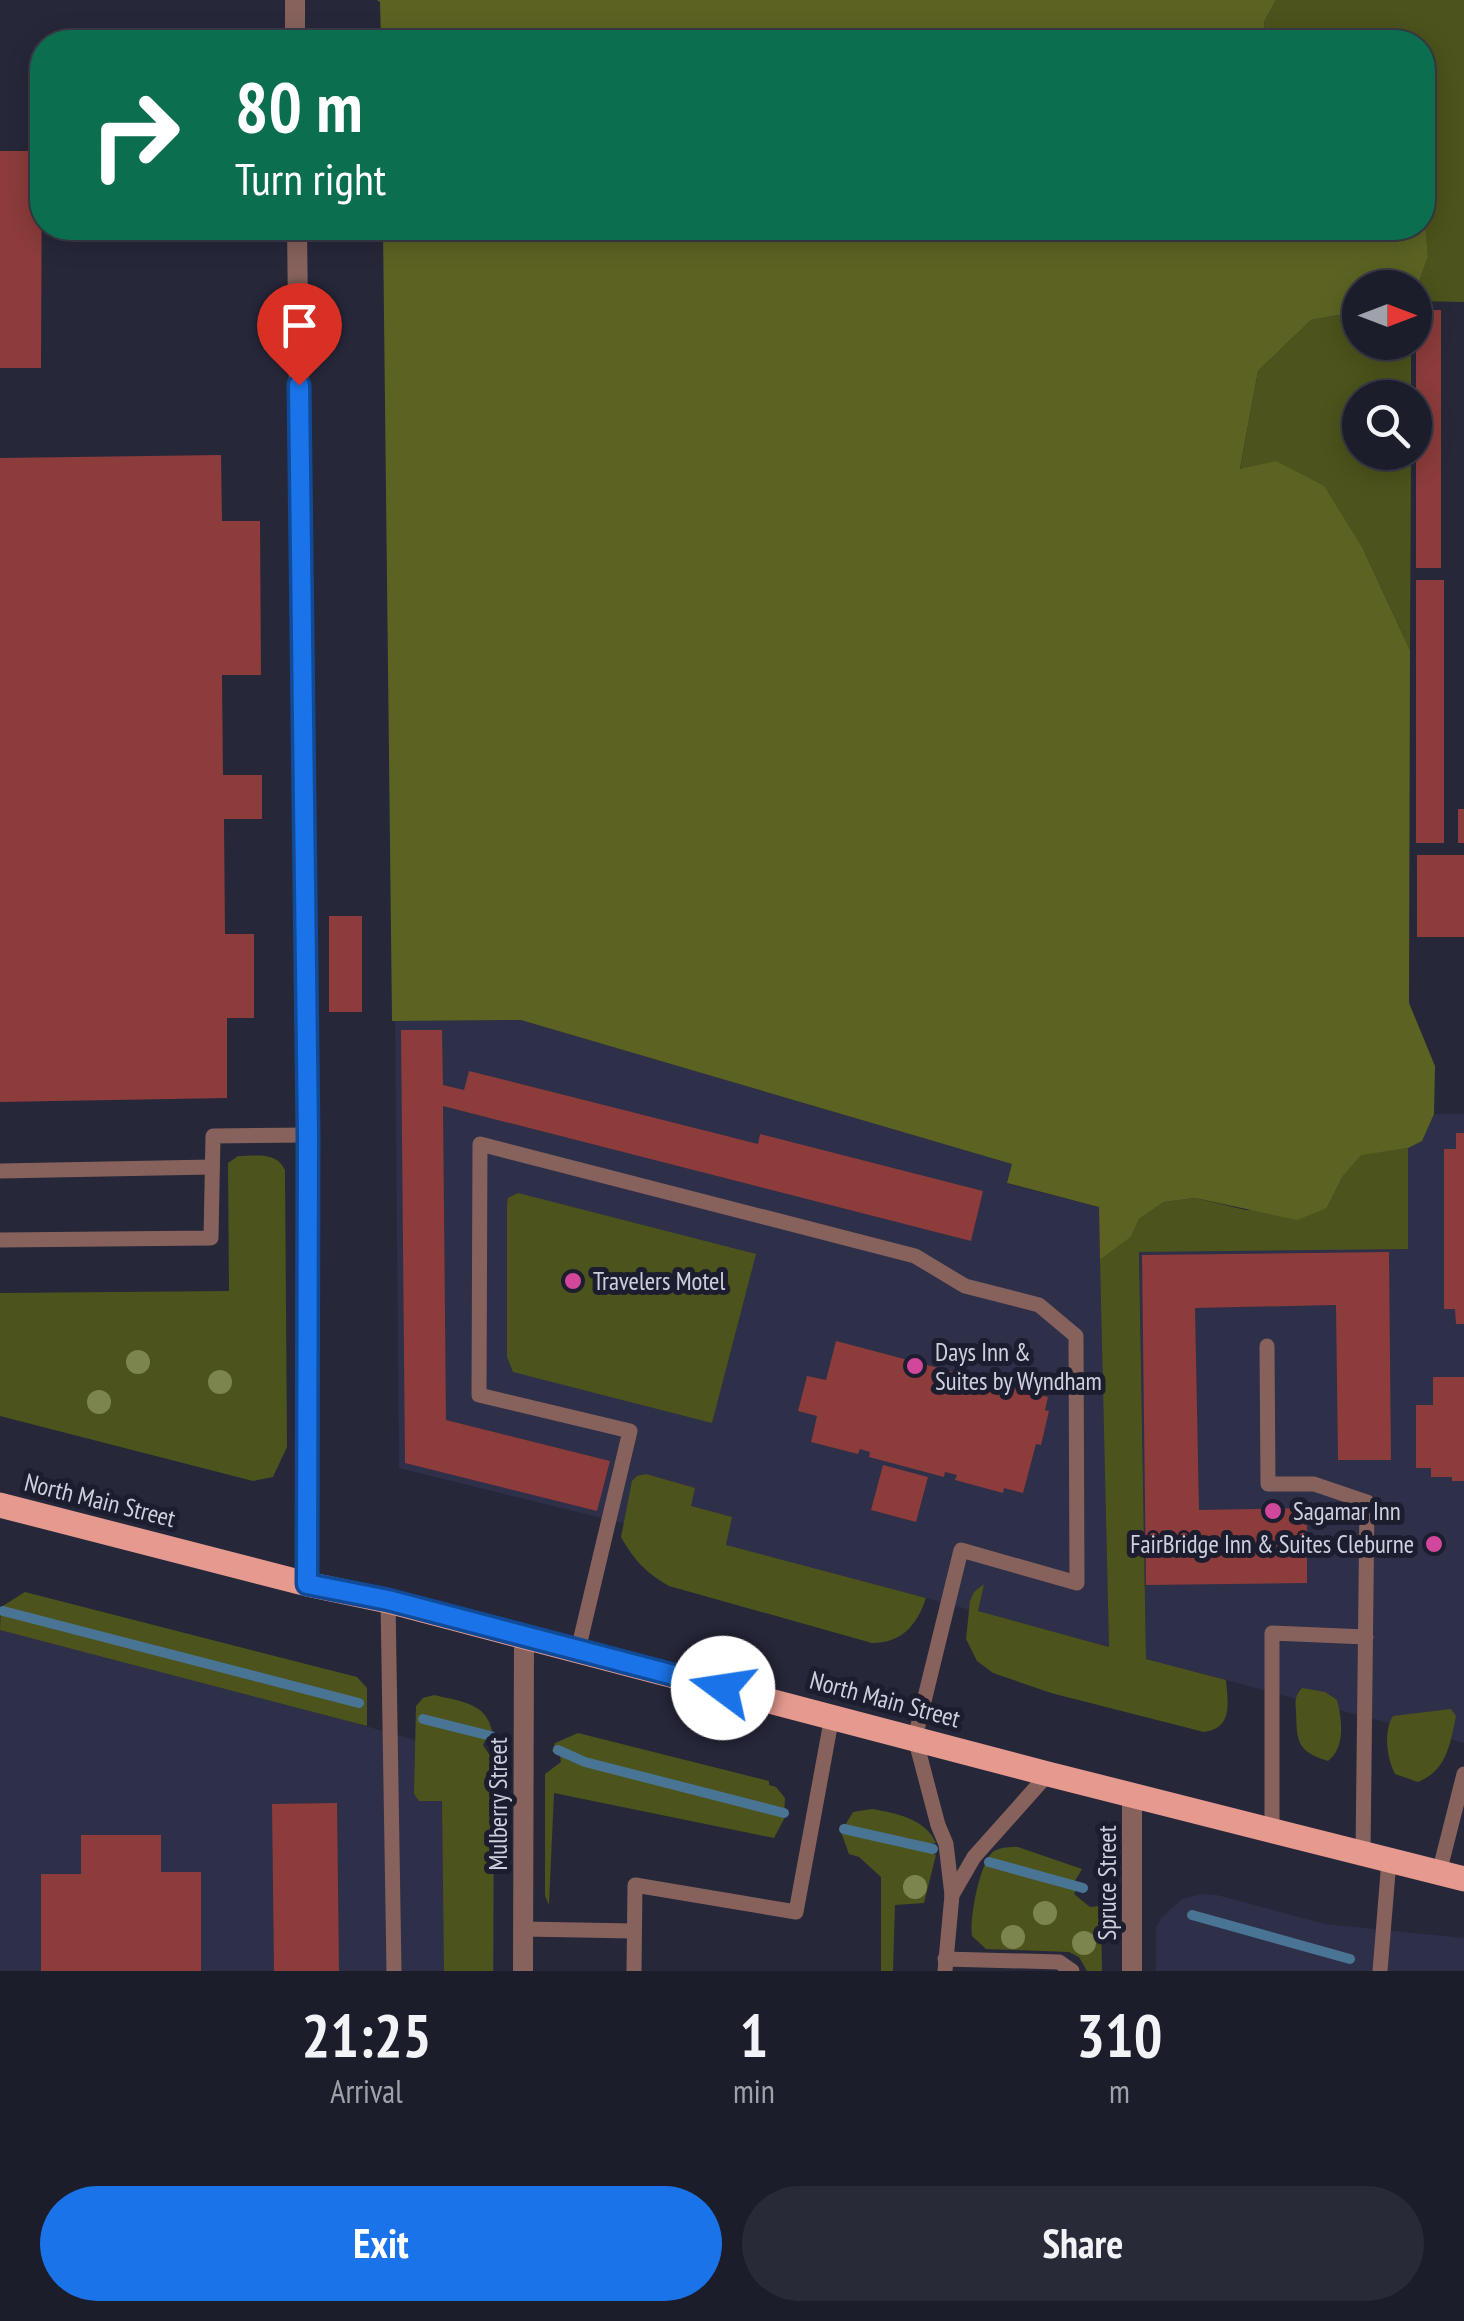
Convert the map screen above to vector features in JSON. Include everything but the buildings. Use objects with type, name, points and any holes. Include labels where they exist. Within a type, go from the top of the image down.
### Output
[{"type":"main road","name":"North Main Street","points":[[0,1506],[307,1584],[388,1600],[1452,1876]]},
{"type":"street","points":[[295,0],[295,30]]},
{"type":"street","points":[[298,240],[308,1135],[307,1584]]},
{"type":"street","name":"Mulberry Street","points":[[523,1971],[524,1636]]},
{"type":"street","name":"Spruce Street","points":[[1132,1795],[1132,1971]]},
{"type":"lane","points":[[0,1240],[212,1238],[212,1136],[308,1135]]},
{"type":"lane","points":[[578,1650],[630,1431],[479,1395],[480,1144],[915,1256],[965,1286],[1039,1305],[1076,1336],[1077,1583],[961,1550],[916,1738],[946,1844],[952,1895],[945,1965],[1059,1962],[1072,1971]]},
{"type":"lane","points":[[0,1171],[212,1167]]},
{"type":"lane","points":[[1266,1346],[1268,1484],[1314,1484],[1368,1502],[1366,1637],[1380,1971]]},
{"type":"lane","points":[[388,1600],[394,1971]]},
{"type":"lane","points":[[1272,1830],[1272,1633],[1366,1637]]},
{"type":"lane","points":[[634,1971],[634,1885],[796,1912],[832,1716]]},
{"type":"lane","points":[[952,1895],[974,1857],[1048,1774]]},
{"type":"lane","points":[[1452,1876],[1464,1774]]},
{"type":"lane","points":[[523,1929],[634,1930]]},
{"type":"shaded area","points":[[521,1020],[1012,1164],[1008,1184],[1099,1207],[1109,1647],[399,1468],[395,1021]]},
{"type":"shaded area","name":"Sagamar Inn","points":[[1408,1114],[1464,1114],[1464,1743],[1146,1659],[1139,1251],[1408,1248]]},
{"type":"shaded area","points":[[0,1630],[255,1695],[494,1762],[494,1971],[0,1971]]},
{"type":"shaded area","points":[[1201,1894],[1325,1924],[1464,1938],[1464,1971],[1156,1971],[1156,1928],[1161,1918],[1182,1899]]},
{"type":"green space","points":[[377,0],[1276,0],[1264,22],[1264,30],[381,30]]},
{"type":"green space","points":[[1276,0],[1464,0],[1464,302],[1432,301],[1432,270],[1423,270],[1428,257],[1426,240],[1435,240],[1435,30],[1264,30],[1264,22]]},
{"type":"green space","points":[[383,240],[1427,240],[1428,257],[1423,270],[1342,270],[1342,314],[1311,320],[1258,371],[1240,469],[1276,461],[1324,486],[1363,549],[1410,650],[1409,1003],[1435,1066],[1434,1114],[1422,1141],[1408,1148],[1361,1155],[1343,1176],[1327,1208],[1297,1220],[1195,1198],[1164,1202],[1139,1219],[1131,1237],[1100,1260],[1099,1207],[1007,1183],[1012,1164],[521,1020],[392,1021]]},
{"type":"green space","points":[[1342,314],[1342,360],[1411,360],[1411,380],[1342,380],[1342,470],[1411,470],[1410,650],[1363,549],[1240,470],[1258,371],[1311,320]]},
{"type":"green space","points":[[1408,1148],[1408,1249],[1139,1252],[1146,1659],[1226,1680],[1227,1714],[1220,1726],[1204,1732],[1051,1693],[993,1673],[977,1661],[966,1639],[970,1601],[984,1584],[978,1611],[1109,1647],[1100,1260],[1131,1237],[1139,1219],[1164,1202],[1195,1198],[1246,1210],[1327,1208],[1343,1176],[1361,1154]]},
{"type":"green space","points":[[238,1156],[271,1157],[285,1170],[287,1447],[273,1477],[253,1481],[0,1416],[0,1293],[229,1291],[228,1163]]},
{"type":"green space","points":[[518,1193],[756,1254],[712,1423],[513,1372],[507,1357],[507,1204],[508,1198]]},
{"type":"green space","points":[[646,1474],[695,1488],[691,1506],[732,1517],[726,1545],[926,1598],[918,1616],[900,1636],[872,1643],[669,1586],[641,1565],[621,1537],[632,1481]]},
{"type":"green space","points":[[25,1592],[357,1677],[367,1688],[367,1726],[0,1630],[1,1607]]},
{"type":"green space","points":[[1302,1688],[1325,1692],[1337,1700],[1340,1741],[1328,1761],[1310,1753],[1300,1743],[1296,1701]]},
{"type":"green space","points":[[434,1695],[474,1706],[491,1727],[493,1739],[487,1737],[483,1745],[494,1762],[493,1971],[444,1971],[442,1801],[419,1801],[414,1794],[416,1706],[423,1698]]},
{"type":"green space","points":[[1451,1709],[1456,1716],[1452,1737],[1435,1771],[1418,1782],[1395,1774],[1387,1745],[1393,1716]]},
{"type":"green space","points":[[578,1733],[769,1781],[785,1798],[784,1819],[774,1838],[554,1793],[549,1905],[545,1896],[545,1774],[561,1762],[559,1750],[556,1749],[557,1755],[552,1751],[555,1743]]},
{"type":"green space","points":[[872,1809],[918,1823],[936,1843],[925,1845],[924,1850],[936,1855],[924,1903],[895,1905],[893,1971],[881,1971],[881,1877],[859,1857],[849,1854],[841,1832],[853,1812]]},
{"type":"green space","points":[[1018,1847],[1082,1869],[1075,1881],[1078,1886],[1074,1894],[1090,1907],[1101,1906],[1102,1971],[1087,1971],[1079,1957],[1069,1952],[986,1949],[972,1936],[972,1917],[984,1866],[994,1851]]},
{"type":"waterway","points":[[3,1611],[359,1703]]},
{"type":"waterway","points":[[423,1719],[491,1736]]},
{"type":"waterway","points":[[558,1750],[585,1762],[784,1813]]},
{"type":"waterway","points":[[844,1829],[933,1849]]},
{"type":"waterway","points":[[989,1862],[1083,1888]]},
{"type":"waterway","points":[[1192,1915],[1350,1959]]},
{"type":"place","name":"Travelers Motel","points":[[573,1281]]},
{"type":"place","name":"Days Inn & Suites by Wyndham","points":[[915,1366]]},
{"type":"place","name":"Sagamar Inn","points":[[1273,1511]]},
{"type":"place","name":"FairBridge Inn & Suites Cleburne","points":[[1434,1544]]},
{"type":"route","points":[[299,385],[308,1135],[307,1584],[388,1600],[723,1688]]}]
